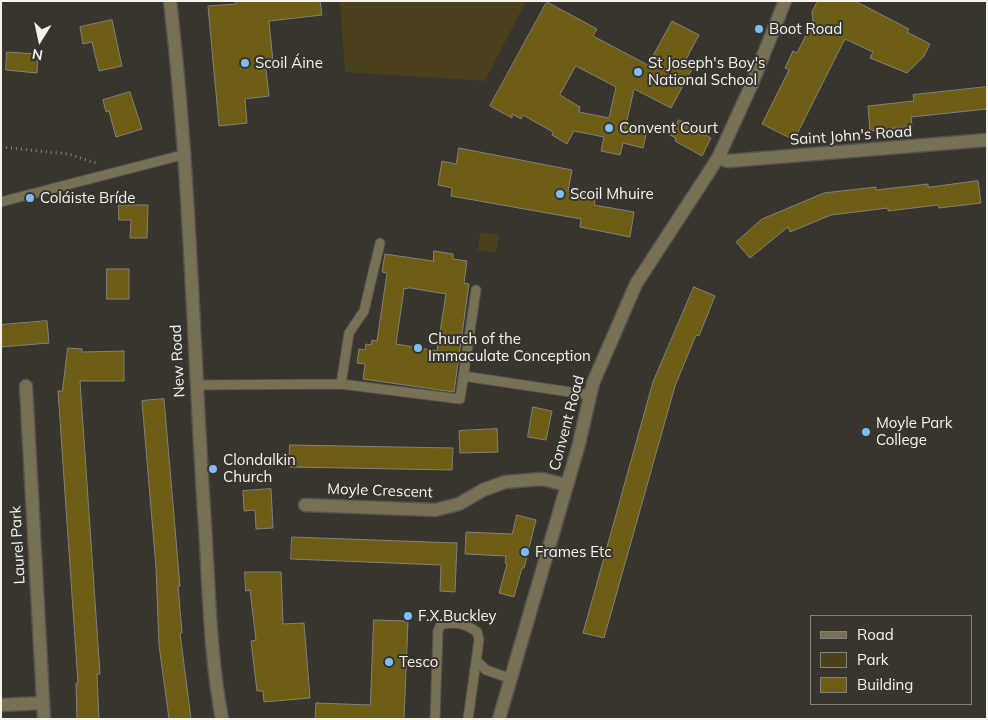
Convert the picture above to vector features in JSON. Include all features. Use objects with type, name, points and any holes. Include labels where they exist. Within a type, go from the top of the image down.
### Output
[{"type":"street","name":"New Road","points":[[170,1],[186,154],[196,385],[212,627],[222,719]]},
{"type":"street","points":[[718,158],[751,86],[785,1]]},
{"type":"street","name":"Saint John's Road","points":[[718,158],[728,162],[987,140]]},
{"type":"street","name":"Convent Road","points":[[499,719],[509,678],[567,484],[590,395],[616,326],[636,284],[695,190],[718,158]]},
{"type":"street","name":"Laurel Park","points":[[26,386],[44,719]]},
{"type":"street","name":"Moyle Crescent","points":[[305,505],[435,510],[459,504],[483,490],[505,482],[542,478],[567,484]]},
{"type":"street","points":[[1,705],[43,703]]},
{"type":"lane","points":[[1,202],[186,154]]},
{"type":"lane","points":[[341,384],[350,333],[364,311],[380,243]]},
{"type":"lane","points":[[196,385],[341,384],[460,398],[476,290]]},
{"type":"lane","points":[[463,376],[590,395]]},
{"type":"lane","points":[[434,719],[438,631],[441,624],[454,622],[469,626],[477,632],[478,652],[468,719]]},
{"type":"lane","points":[[476,660],[486,670],[509,678]]},
{"type":"path","points":[[1,147],[68,154],[119,170]]},
{"type":"green space","points":[[340,1],[526,1],[485,81],[345,72]]},
{"type":"green space","points":[[480,232],[499,235],[496,252],[478,250]]},
{"type":"building","name":"Scoil Áine","points":[[236,1],[320,1],[322,15],[269,21],[273,61],[265,61],[269,96],[245,99],[247,123],[219,126],[208,6],[236,4]]},
{"type":"building","points":[[818,1],[855,1],[909,29],[907,32],[930,44],[924,56],[907,73],[870,58],[873,52],[845,39],[794,140],[762,124],[789,70],[785,68],[793,51],[797,53],[813,21],[812,12]]},
{"type":"building","name":"St Joseph's Boy's National School","points":[[547,2],[597,29],[593,36],[648,65],[672,21],[699,35],[683,65],[692,69],[671,108],[634,89],[626,125],[647,130],[643,148],[623,143],[620,155],[601,151],[604,137],[574,131],[567,144],[552,135],[553,132],[523,115],[521,119],[512,114],[512,118],[490,106]],"holes":[[[576,66],[616,87],[609,118],[579,112],[580,107],[560,95]]]},
{"type":"building","points":[[112,20],[122,66],[99,71],[92,42],[83,44],[80,27]]},
{"type":"building","points":[[7,52],[38,54],[37,73],[6,70]]},
{"type":"building","points":[[987,87],[987,109],[911,117],[912,126],[870,131],[868,106],[914,101],[913,95]]},
{"type":"building","points":[[130,92],[142,129],[116,137],[109,111],[106,112],[103,100]]},
{"type":"building","points":[[679,120],[711,138],[702,156],[675,141],[676,138],[670,135]]},
{"type":"building","name":"Scoil Mhuire","points":[[459,148],[572,170],[568,191],[596,196],[594,205],[634,212],[630,237],[580,227],[581,219],[451,196],[452,188],[438,185],[442,161],[456,164]]},
{"type":"building","points":[[978,181],[981,203],[939,208],[938,205],[888,211],[888,208],[831,215],[790,232],[788,227],[750,258],[736,242],[762,219],[824,193],[928,184],[928,187]]},
{"type":"building","points":[[119,205],[148,205],[147,238],[130,238],[131,220],[119,220]]},
{"type":"building","points":[[434,251],[453,254],[453,259],[467,261],[464,283],[469,284],[454,392],[363,379],[365,364],[357,363],[359,349],[365,350],[366,344],[371,345],[372,340],[377,341],[387,273],[382,272],[385,254],[433,261]],"holes":[[[410,288],[446,294],[437,351],[396,344],[404,289]]]},
{"type":"building","points":[[107,269],[129,269],[129,299],[107,299]]},
{"type":"building","points":[[694,287],[715,296],[699,336],[696,335],[675,386],[604,638],[583,633],[653,382]]},
{"type":"building","points":[[47,321],[49,343],[1,347],[1,325]]},
{"type":"building","points":[[68,348],[82,349],[82,352],[124,351],[124,381],[80,381],[100,674],[97,674],[99,719],[77,719],[76,683],[78,683],[58,391],[62,391]]},
{"type":"building","points":[[164,399],[180,586],[178,586],[182,633],[180,633],[191,719],[169,719],[159,645],[156,568],[142,401]]},
{"type":"building","points":[[533,407],[552,411],[546,440],[528,437]]},
{"type":"building","points":[[497,429],[498,452],[460,453],[459,431]]},
{"type":"building","points":[[290,445],[453,448],[452,470],[289,467]]},
{"type":"building","points":[[271,489],[273,528],[256,529],[255,510],[244,511],[243,491]]},
{"type":"building","points":[[517,515],[536,520],[524,568],[522,568],[514,597],[499,593],[507,564],[505,563],[506,556],[465,554],[466,532],[512,534]]},
{"type":"building","points":[[292,537],[457,543],[455,592],[440,591],[441,565],[291,559]]},
{"type":"building","points":[[245,572],[281,572],[283,624],[304,623],[310,698],[264,702],[263,691],[257,691],[251,641],[256,640],[250,590],[246,591]]},
{"type":"building","name":"Tesco","points":[[374,620],[408,621],[404,719],[315,719],[316,703],[370,705]]},
{"type":"place","name":"Boot Road","points":[[759,29]]},
{"type":"place","name":"Scoil Áine","points":[[245,63]]},
{"type":"place","name":"St Joseph's Boy's National School","points":[[638,72]]},
{"type":"place","name":"Convent Court","points":[[609,128]]},
{"type":"place","name":"Scoil Mhuire","points":[[560,194]]},
{"type":"place","name":"Coláiste Bríde","points":[[30,198]]},
{"type":"place","name":"Church of the Immaculate Conception","points":[[418,348]]},
{"type":"place","name":"Moyle Park College","points":[[866,432]]},
{"type":"place","name":"Clondalkin Church","points":[[213,469]]},
{"type":"place","name":"Frames Etc","points":[[525,552]]},
{"type":"place","name":"F.X.Buckley","points":[[408,616]]},
{"type":"place","name":"Tesco","points":[[389,662]]}]
